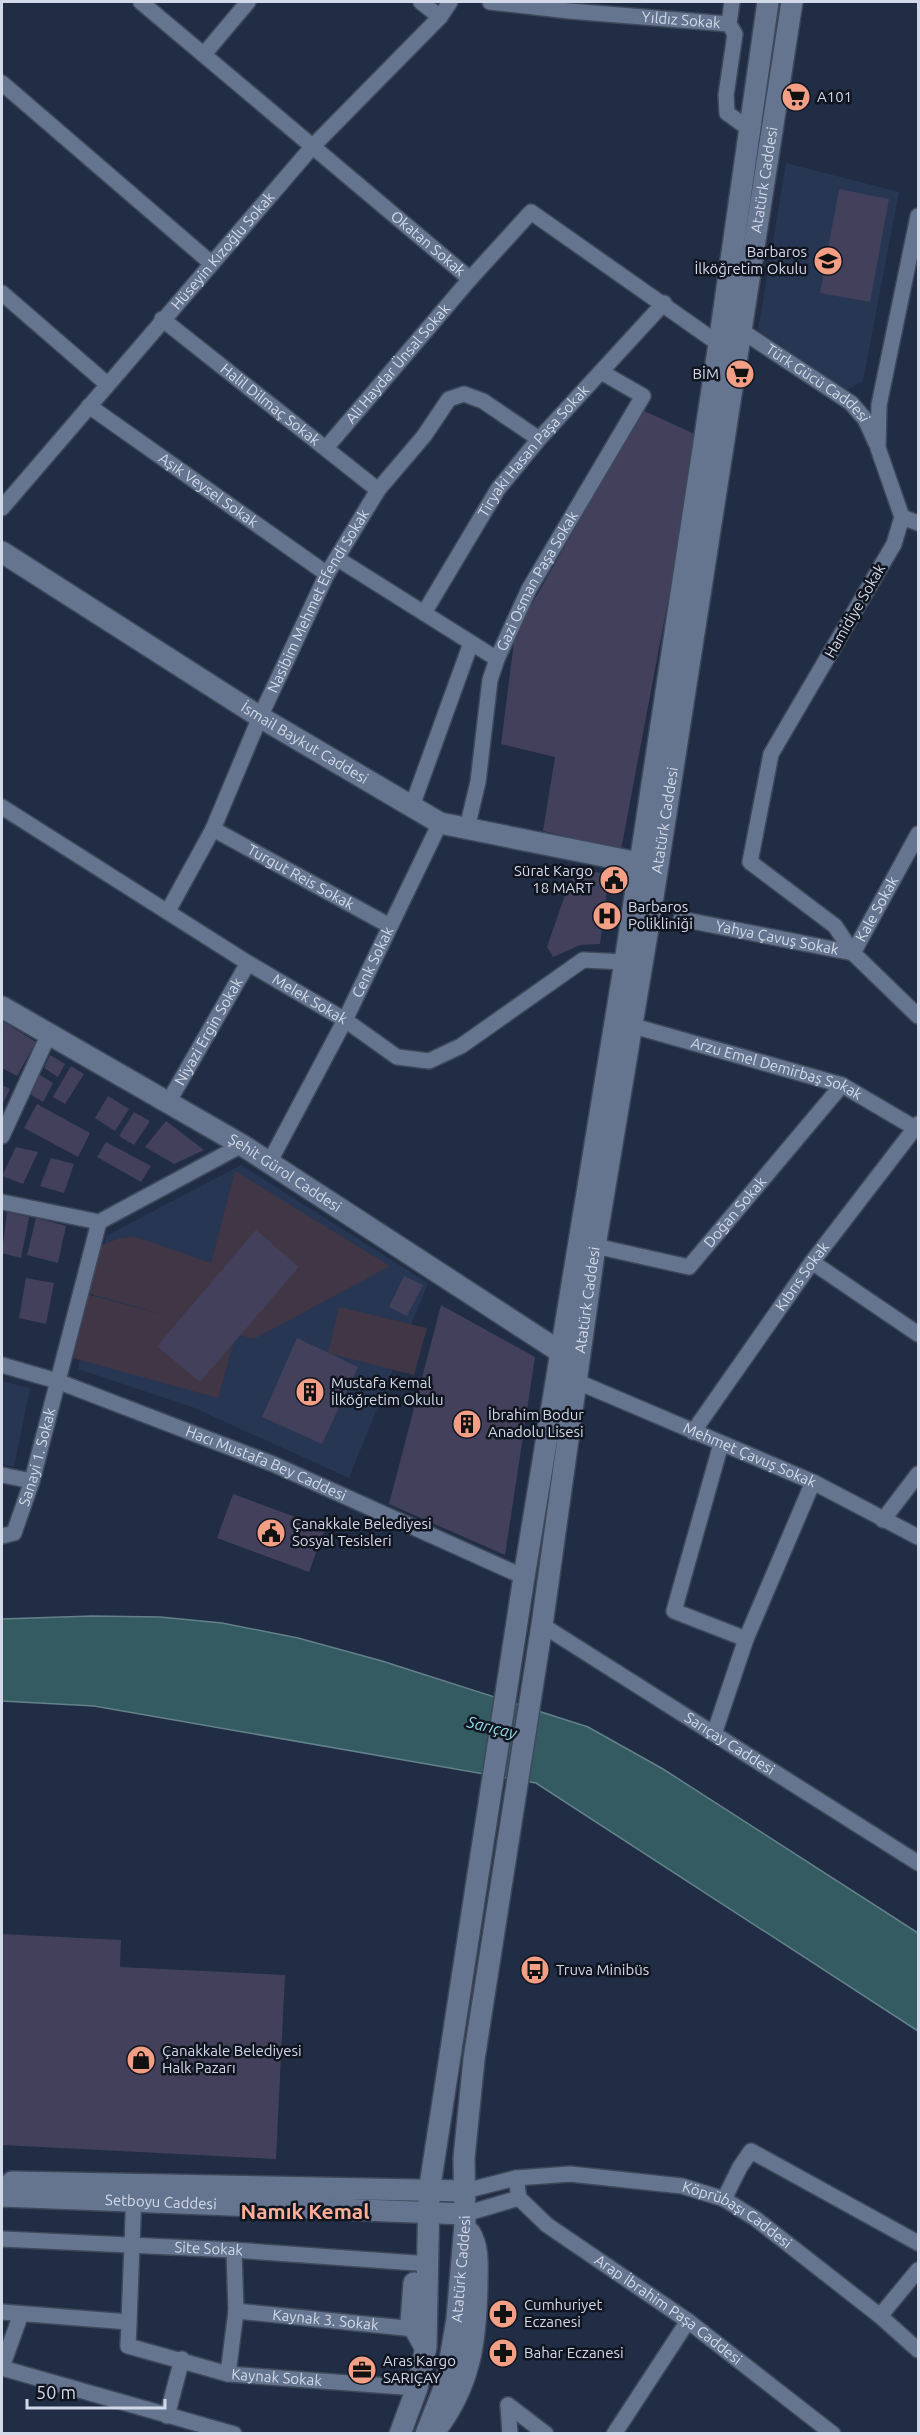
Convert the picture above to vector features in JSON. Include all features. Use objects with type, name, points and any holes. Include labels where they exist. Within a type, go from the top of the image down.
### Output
[{"type":"main road","name":"Atatürk Caddesi","points":[[400,2433],[417,2388],[426,2347],[429,2192],[524,1577],[625,962],[719,344],[768,2]]},
{"type":"main road","name":"Atatürk Caddesi","points":[[426,2433],[448,2373],[457,2319],[465,2219],[469,2099],[474,2059],[542,1625],[578,1382],[595,1246],[742,331],[792,2]]},
{"type":"main road","name":"İsmail Baykut Caddesi","points":[[2,552],[260,717],[440,823],[639,863]]},
{"type":"main road","name":"Şehit Gürol Caddesi","points":[[2,1007],[48,1036],[169,1101],[242,1145],[562,1353]]},
{"type":"main road","name":"Setboyu Caddesi","points":[[2,2182],[134,2195],[429,2214],[465,2219]]},
{"type":"main road","name":"Setboyu Caddesi","points":[[2,2196],[465,2191]]},
{"type":"main road","points":[[432,2433],[453,2406],[469,2366],[476,2326],[477,2255],[465,2219]]},
{"type":"main road","points":[[426,2347],[408,2328],[411,2322],[416,2264],[428,2241]]},
{"type":"street","name":"Okatan Sokak","points":[[141,2],[205,52],[313,147],[470,279],[531,212],[664,303],[719,344]]},
{"type":"street","points":[[205,52],[248,2]]},
{"type":"street","points":[[421,2],[440,16]]},
{"type":"street","name":"Hüseyin Kızoğlu Sokak","points":[[2,508],[211,262],[313,147],[440,16],[450,2]]},
{"type":"street","name":"Yıldız Sokak","points":[[490,2],[569,6],[729,24]]},
{"type":"street","points":[[732,2],[729,24],[735,34],[726,95],[727,112],[749,129]]},
{"type":"street","points":[[2,82],[211,262]]},
{"type":"street","points":[[918,216],[879,405],[878,448],[902,517],[918,523]]},
{"type":"street","name":"Ali Haydar Ünsal Sokak","points":[[326,448],[470,279]]},
{"type":"street","points":[[2,293],[107,384]]},
{"type":"street","name":"Tiryaki Hasan Paşa Sokak","points":[[424,613],[498,489],[539,439],[603,373],[664,303]]},
{"type":"street","name":"Halil Dilmaç Sokak","points":[[162,319],[378,490]]},
{"type":"street","name":"Türk Gücü Caddesi","points":[[742,331],[851,403],[865,419],[878,448]]},
{"type":"street","name":"Gazi Osman Paşa Sokak","points":[[467,828],[478,782],[490,680],[497,659],[529,590],[643,396],[603,373]]},
{"type":"street","name":"Nasibim Mehmet Efendi Sokak","points":[[168,911],[213,829],[260,717],[327,574],[378,490],[424,436],[449,399],[464,394],[483,401],[539,439]]},
{"type":"street","name":"Aşık Veysel Sokak","points":[[89,406],[327,574]]},
{"type":"street","name":"Hamidiye Sokak","points":[[853,953],[835,926],[750,862],[771,754],[894,544],[902,517]]},
{"type":"street","points":[[338,559],[497,659]]},
{"type":"street","points":[[412,806],[471,643]]},
{"type":"street","name":"Melek Sokak","points":[[2,807],[248,963],[345,1020],[398,1057],[429,1061],[461,1046],[583,960],[625,962]]},
{"type":"street","name":"Cenk Sokak","points":[[269,1162],[345,1020],[440,823]]},
{"type":"street","name":"Turgut Reis Sokak","points":[[213,829],[390,926]]},
{"type":"street","name":"Kale Sokak","points":[[853,953],[918,834]]},
{"type":"street","name":"Yahya Çavuş Sokak","points":[[681,919],[853,953],[918,1016]]},
{"type":"street","name":"Niyazi Ergin Sokak","points":[[169,1101],[248,963]]},
{"type":"street","name":"Arzu Emel Demirbaş Sokak","points":[[630,1025],[842,1085],[917,1126]]},
{"type":"street","points":[[2,1136],[48,1036]]},
{"type":"street","name":"Doğan Sokak","points":[[595,1246],[689,1267],[842,1085]]},
{"type":"street","name":"Kıbrıs Sokak","points":[[693,1432],[812,1262],[917,1126]]},
{"type":"street","points":[[2,1202],[99,1222],[242,1145]]},
{"type":"street","name":"Sanayi 1. Sokak","points":[[8,1534],[32,1481],[99,1222]]},
{"type":"street","points":[[812,1262],[918,1334]]},
{"type":"street","points":[[562,1353],[578,1382]]},
{"type":"street","name":"Hacı Mustafa Bey Caddesi","points":[[2,1365],[57,1381],[273,1464],[524,1577]]},
{"type":"street","name":"Mehmet Çavuş Sokak","points":[[578,1382],[813,1482],[918,1537]]},
{"type":"street","points":[[721,1444],[674,1611],[746,1639]]},
{"type":"street","points":[[883,1520],[918,1474]]},
{"type":"street","points":[[2,1475],[32,1481]]},
{"type":"street","points":[[714,1734],[746,1639],[813,1482]]},
{"type":"street","name":"Sarıçay Caddesi","points":[[542,1625],[918,1863]]},
{"type":"street","points":[[724,2199],[751,2151],[918,2243]]},
{"type":"street","name":"Köprübaşı Caddesi","points":[[465,2191],[516,2178],[570,2174],[682,2186],[724,2199],[756,2219],[880,2316],[918,2350]]},
{"type":"street","points":[[465,2219],[519,2198],[516,2178]]},
{"type":"street","points":[[2,2312],[129,2322],[134,2195]]},
{"type":"street","name":"Arap İbrahim Paşa Caddesi","points":[[519,2198],[547,2225],[688,2320],[832,2433]]},
{"type":"street","name":"Site Sokak","points":[[2,2239],[234,2250],[416,2264]]},
{"type":"street","points":[[228,2374],[236,2311],[234,2250]]},
{"type":"street","points":[[880,2316],[918,2270]]},
{"type":"street","name":"Kaynak 3. Sokak","points":[[236,2311],[408,2328]]},
{"type":"street","points":[[21,2314],[2,2368],[234,2433]]},
{"type":"street","points":[[614,2433],[688,2320]]},
{"type":"street","name":"Kaynak Sokak","points":[[129,2322],[128,2346],[182,2359],[228,2374],[417,2388]]},
{"type":"street","points":[[167,2416],[182,2359]]},
{"type":"street","points":[[510,2433],[508,2405],[546,2433]]},
{"type":"shaded area","name":"Barbaros İlköğretim Okulu","points":[[786,163],[899,192],[863,381],[845,391],[758,330]]},
{"type":"shaded area","points":[[241,1165],[428,1283],[349,1478],[192,1407],[78,1369],[106,1236]]},
{"type":"shaded area","points":[[235,1171],[390,1266],[254,1339],[236,1334],[218,1398],[73,1358],[89,1295],[179,1319],[88,1293],[97,1247],[120,1238],[136,1237],[211,1263]]},
{"type":"shaded area","points":[[339,1307],[427,1328],[414,1375],[328,1353]]},
{"type":"shaded area","points":[[2,1381],[30,1388],[14,1467],[2,1464]]},
{"type":"water","name":"Sarıçay","points":[[92,1616],[160,1617],[222,1623],[298,1638],[382,1661],[588,1727],[663,1769],[918,1933],[918,2031],[536,1783],[94,1706],[2,1701],[2,1619]]},
{"type":"building","points":[[839,189],[889,199],[870,302],[820,293]]},
{"type":"building","points":[[642,410],[699,436],[621,850],[543,831],[555,757],[501,744],[515,634]]},
{"type":"building","points":[[574,869],[609,874],[600,944],[580,945],[553,957],[547,947]]},
{"type":"building","points":[[2,1021],[36,1042],[17,1076],[2,1068]]},
{"type":"building","points":[[50,1055],[65,1064],[58,1077],[44,1068]]},
{"type":"building","points":[[71,1066],[84,1074],[65,1104],[53,1097]]},
{"type":"building","points":[[40,1075],[53,1083],[43,1102],[30,1094]]},
{"type":"building","points":[[2,1085],[10,1089],[2,1105]]},
{"type":"building","points":[[108,1096],[129,1109],[115,1131],[95,1118]]},
{"type":"building","points":[[37,1104],[90,1133],[78,1157],[24,1128]]},
{"type":"building","points":[[134,1112],[150,1121],[134,1145],[119,1136]]},
{"type":"building","points":[[166,1121],[204,1150],[174,1164],[145,1147]]},
{"type":"building","points":[[106,1142],[151,1166],[141,1182],[97,1157]]},
{"type":"building","points":[[16,1147],[38,1152],[23,1184],[2,1176]]},
{"type":"building","points":[[51,1158],[74,1164],[64,1193],[40,1186]]},
{"type":"building","points":[[7,1212],[29,1217],[21,1258],[2,1253]]},
{"type":"building","points":[[36,1218],[66,1226],[58,1263],[27,1255]]},
{"type":"building","points":[[256,1230],[299,1267],[200,1382],[157,1346]]},
{"type":"building","points":[[404,1276],[423,1285],[407,1316],[389,1307]]},
{"type":"building","points":[[26,1278],[54,1283],[46,1324],[19,1318]]},
{"type":"building","name":"İbrahim Bodur Anadolu Lisesi","points":[[441,1305],[535,1357],[505,1555],[389,1504]]},
{"type":"building","name":"Mustafa Kemal İlköğretim Okulu","points":[[297,1338],[358,1367],[322,1444],[262,1417]]},
{"type":"building","name":"Çanakkale Belediyesi Sosyal Tesisleri","points":[[233,1494],[325,1528],[309,1572],[217,1538]]},
{"type":"building","name":"Çanakkale Belediyesi Halk Pazarı","points":[[2,1934],[121,1940],[120,1967],[285,1975],[276,2159],[2,2145]]},
{"type":"place","name":"A101","points":[[796,97]]},
{"type":"place","name":"Barbaros İlköğretim Okulu","points":[[828,261]]},
{"type":"place","name":"BİM","points":[[740,374]]},
{"type":"place","name":"Sürat Kargo 18 MART","points":[[614,880]]},
{"type":"place","name":"Barbaros Polikliniği","points":[[607,916]]},
{"type":"place","name":"Mustafa Kemal İlköğretim Okulu","points":[[310,1392]]},
{"type":"place","name":"İbrahim Bodur Anadolu Lisesi","points":[[467,1424]]},
{"type":"place","name":"Çanakkale Belediyesi Sosyal Tesisleri","points":[[271,1533]]},
{"type":"place","name":"Truva Minibüs","points":[[535,1970]]},
{"type":"place","name":"Çanakkale Belediyesi Halk Pazarı","points":[[141,2060]]},
{"type":"place","name":"Cumhuriyet Eczanesi","points":[[503,2314]]},
{"type":"place","name":"Bahar Eczanesi","points":[[503,2353]]},
{"type":"place","name":"Aras Kargo SARIÇAY","points":[[362,2370]]},
{"type":"district","name":"Namık Kemal","points":[[305,2212]]}]
